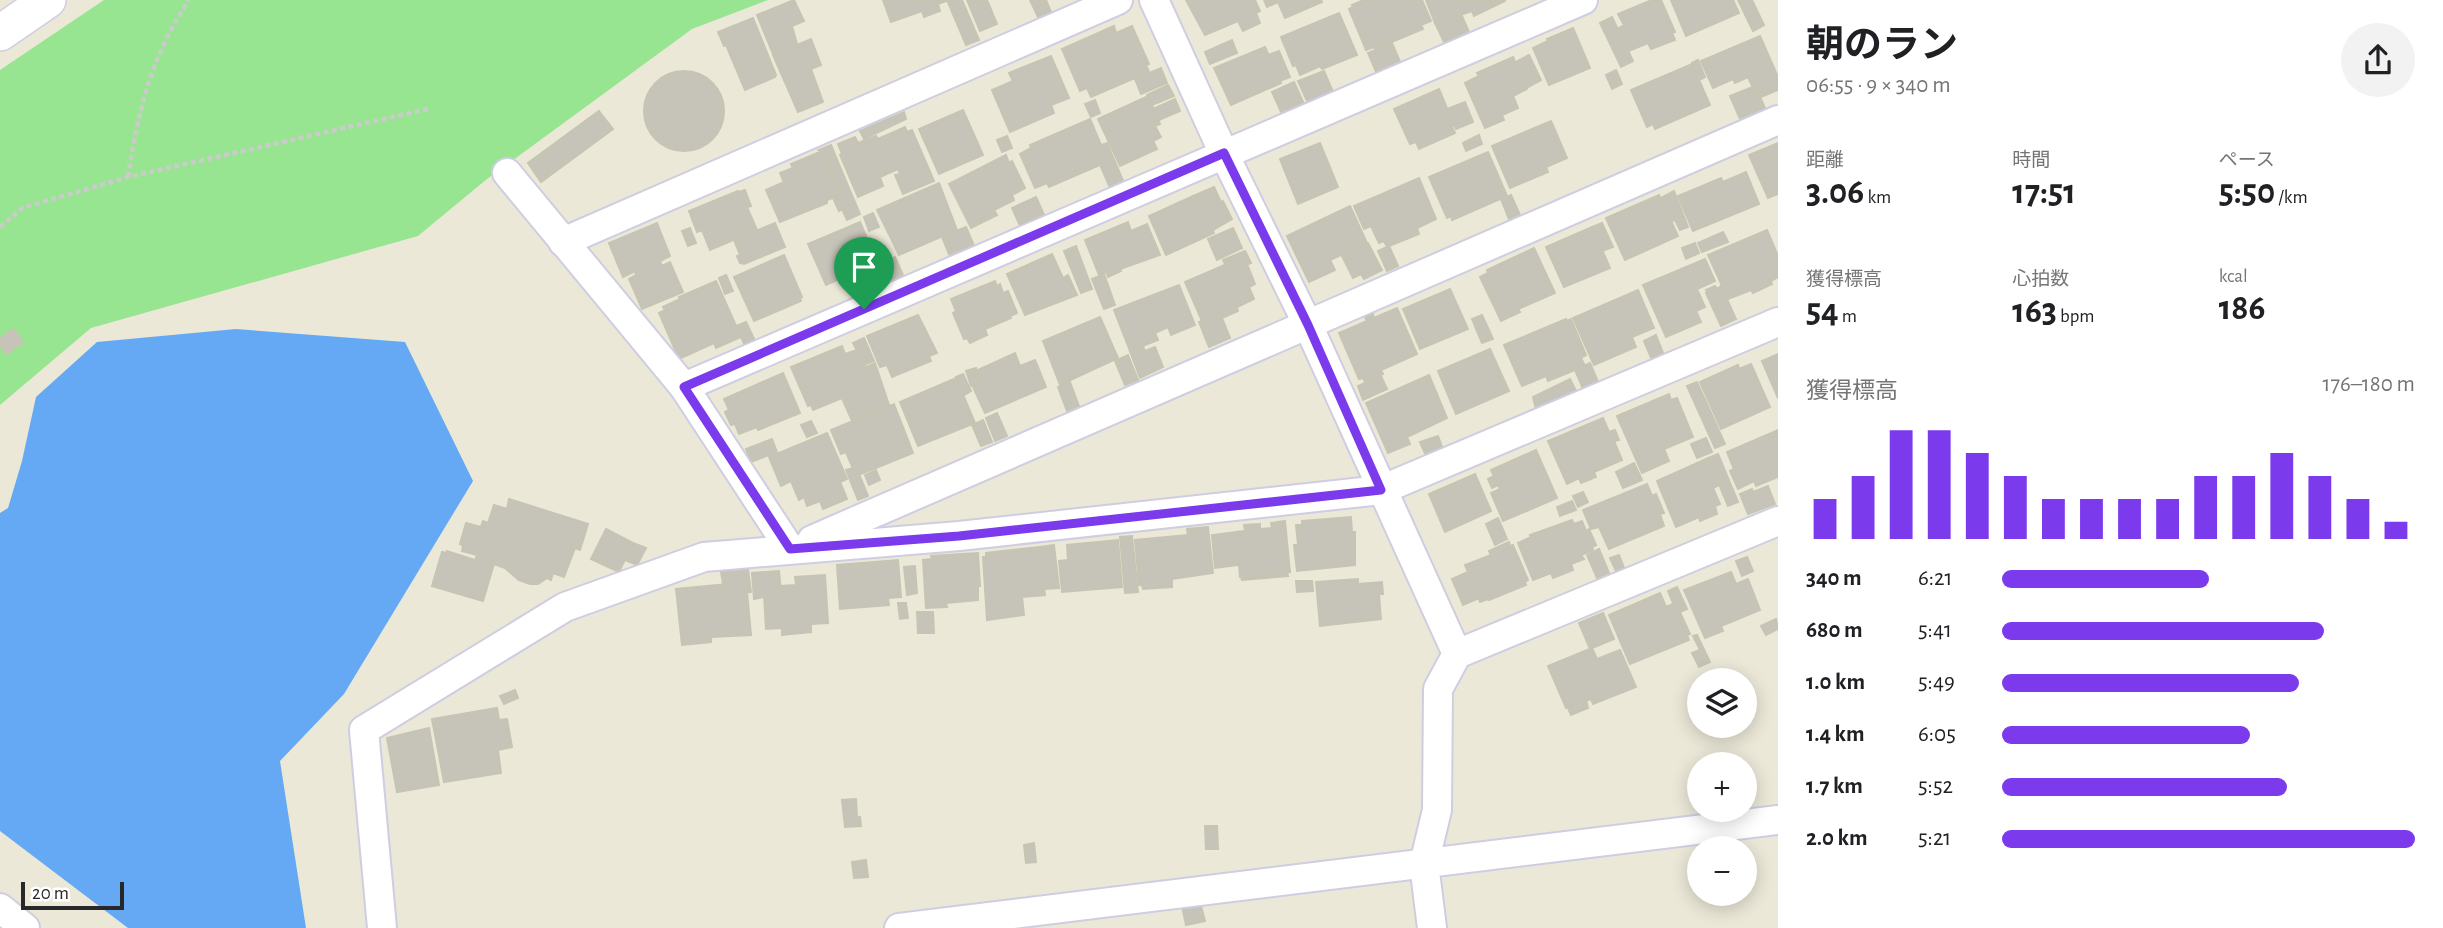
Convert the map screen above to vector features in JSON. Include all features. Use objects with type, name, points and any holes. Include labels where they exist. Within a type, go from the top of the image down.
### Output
[{"type":"street","points":[[0,33],[48,0]]},
{"type":"street","points":[[563,242],[1118,0]]},
{"type":"street","points":[[1154,0],[1224,153],[1308,325],[1457,654]]},
{"type":"street","points":[[684,387],[1583,0]]},
{"type":"street","points":[[790,549],[1778,120]]},
{"type":"street","points":[[507,173],[684,387],[790,549]]},
{"type":"street","points":[[382,928],[364,730],[565,607],[704,557],[959,536],[1381,490],[1778,323]]},
{"type":"street","points":[[1432,928],[1424,864],[1437,810],[1438,689],[1457,654],[1778,521]]},
{"type":"street","points":[[899,928],[989,923],[1424,864],[1778,820]]},
{"type":"street","points":[[0,908],[25,928]]},
{"type":"path","points":[[128,177],[137,116],[152,69],[189,0]]},
{"type":"path","points":[[0,227],[22,208],[128,177],[428,109]]},
{"type":"green space","points":[[104,0],[768,0],[692,29],[487,179],[418,236],[91,328],[0,405],[0,70]]},
{"type":"water","points":[[236,329],[405,342],[473,481],[344,694],[280,761],[306,928],[128,928],[0,831],[0,513],[8,508],[36,397],[97,342]]},
{"type":"building","points":[[794,0],[804,21],[792,26],[797,44],[773,54],[757,15]]},
{"type":"building","points":[[883,0],[946,1],[938,4],[940,11],[924,17],[922,11],[891,22]]},
{"type":"building","points":[[947,0],[962,0],[979,40],[966,45]]},
{"type":"building","points":[[967,0],[987,0],[997,24],[980,31]]},
{"type":"building","points":[[1030,0],[1046,0],[1051,12],[1038,17]]},
{"type":"building","points":[[1186,0],[1255,0],[1260,11],[1256,13],[1260,23],[1243,31],[1238,21],[1205,35]]},
{"type":"building","points":[[1264,0],[1322,2],[1285,18],[1278,2],[1267,7]]},
{"type":"building","points":[[1364,0],[1422,0],[1431,21],[1421,25],[1423,29],[1375,49],[1366,50],[1349,9]]},
{"type":"building","points":[[1426,0],[1505,1],[1474,16],[1472,11],[1435,23]]},
{"type":"building","points":[[1652,0],[1661,0],[1675,32],[1672,33],[1675,40],[1651,49],[1648,43],[1629,51],[1619,28],[1624,25],[1618,14]]},
{"type":"building","points":[[1671,0],[1733,0],[1739,13],[1686,36]]},
{"type":"building","points":[[1738,0],[1752,0],[1764,25],[1753,31]]},
{"type":"building","points":[[1339,13],[1357,55],[1300,75],[1296,65],[1293,66],[1281,37]]},
{"type":"building","points":[[1456,14],[1457,17],[1462,16],[1469,32],[1444,42],[1435,23]]},
{"type":"building","points":[[1612,17],[1633,61],[1621,67],[1600,23]]},
{"type":"building","points":[[753,18],[776,75],[745,90],[718,32]]},
{"type":"building","points":[[1114,26],[1116,33],[1132,26],[1149,64],[1146,65],[1149,72],[1091,97],[1087,88],[1080,91],[1062,49]]},
{"type":"building","points":[[1573,28],[1590,68],[1549,85],[1533,48]]},
{"type":"building","points":[[1760,36],[1778,77],[1778,90],[1761,97],[1756,84],[1752,86],[1748,77],[1735,83],[1733,79],[1713,88],[1701,61]]},
{"type":"building","points":[[811,39],[821,65],[811,69],[823,102],[798,112],[773,55]]},
{"type":"building","points":[[1232,40],[1237,53],[1210,64],[1205,52]]},
{"type":"building","points":[[1392,43],[1401,64],[1377,74],[1368,53]]},
{"type":"building","points":[[1265,47],[1281,83],[1231,105],[1214,68]]},
{"type":"building","points":[[1279,51],[1290,77],[1280,81],[1268,55]]},
{"type":"building","points":[[1529,55],[1541,80],[1528,87],[1516,62]]},
{"type":"building","points":[[1051,56],[1069,98],[1051,105],[1054,113],[1010,132],[992,90],[1013,81],[1009,73]]},
{"type":"building","points":[[1513,57],[1527,89],[1513,96],[1518,108],[1502,115],[1504,120],[1485,128],[1465,83],[1479,76],[1477,73]]},
{"type":"building","points":[[1698,60],[1705,77],[1699,80],[1692,63]]},
{"type":"building","points":[[1692,64],[1710,105],[1655,129],[1653,124],[1647,127],[1631,90]]},
{"type":"building","points":[[1161,68],[1167,83],[1141,94],[1135,79]]},
{"type":"building","points":[[1616,70],[1622,84],[1612,89],[1606,75]]},
{"type":"building","points":[[684,71],[699,74],[712,83],[721,96],[724,111],[721,126],[712,139],[699,148],[684,151],[669,148],[656,139],[647,126],[644,111],[647,96],[656,83],[669,74]]},
{"type":"building","points":[[1324,71],[1333,92],[1308,103],[1298,81]]},
{"type":"building","points":[[1294,82],[1304,104],[1282,114],[1272,92]]},
{"type":"building","points":[[1168,85],[1174,96],[1152,105],[1147,95]]},
{"type":"building","points":[[1755,86],[1765,108],[1740,119],[1730,96]]},
{"type":"building","points":[[1439,89],[1455,133],[1419,149],[1416,142],[1410,144],[1394,109]]},
{"type":"building","points":[[1148,96],[1160,124],[1155,126],[1161,137],[1153,141],[1157,149],[1120,166],[1098,119]]},
{"type":"building","points":[[1175,99],[1180,111],[1159,120],[1153,109]]},
{"type":"building","points":[[1095,100],[1100,113],[1091,117],[1085,104]]},
{"type":"building","points":[[1465,102],[1473,122],[1456,129],[1447,109]]},
{"type":"building","points":[[963,110],[983,155],[939,174],[919,129]]},
{"type":"building","points":[[599,111],[613,129],[541,182],[528,163]]},
{"type":"building","points":[[904,112],[906,119],[864,139],[860,131]]},
{"type":"building","points":[[1090,119],[1101,145],[1093,148],[1100,165],[1049,187],[1047,183],[1035,188],[1020,154],[1031,148],[1030,145]]},
{"type":"building","points":[[1551,121],[1567,158],[1546,167],[1548,172],[1510,188],[1492,146]]},
{"type":"building","points":[[905,127],[907,132],[912,130],[934,181],[903,194],[895,175],[900,174],[898,169],[880,177],[883,186],[858,197],[838,144],[855,137],[858,143],[876,136],[878,139]]},
{"type":"building","points":[[1479,135],[1482,144],[1466,151],[1463,143]]},
{"type":"building","points":[[1007,136],[1012,148],[1002,152],[997,140]]},
{"type":"building","points":[[1107,143],[1124,183],[1110,188],[1093,148]]},
{"type":"building","points":[[1320,143],[1338,187],[1298,204],[1280,159]]},
{"type":"building","points":[[1778,143],[1778,194],[1768,198],[1749,155]]},
{"type":"building","points":[[831,145],[848,186],[840,189],[822,151],[819,150]]},
{"type":"building","points":[[822,151],[841,195],[780,222],[766,190],[784,182],[780,173],[793,168],[791,164]]},
{"type":"building","points":[[1488,152],[1507,196],[1452,220],[1451,216],[1447,218],[1429,177]]},
{"type":"building","points":[[1006,155],[1009,163],[1012,161],[1025,188],[1012,195],[1014,200],[994,210],[997,215],[971,228],[949,184]]},
{"type":"building","points":[[1746,172],[1759,204],[1693,231],[1678,196],[1721,178],[1723,182]]},
{"type":"building","points":[[1419,178],[1436,219],[1417,228],[1419,234],[1387,247],[1384,241],[1379,243],[1371,226],[1364,229],[1354,206]]},
{"type":"building","points":[[939,183],[957,230],[899,255],[877,210]]},
{"type":"building","points":[[848,186],[860,214],[847,220],[833,198],[841,195],[839,190]]},
{"type":"building","points":[[1214,187],[1221,202],[1199,208],[1193,196]]},
{"type":"building","points":[[745,190],[751,206],[747,207],[757,230],[710,250],[702,230],[697,232],[689,211]]},
{"type":"building","points":[[1674,191],[1688,227],[1680,230],[1675,220],[1672,221],[1661,198]]},
{"type":"building","points":[[1511,195],[1520,215],[1509,219],[1501,199]]},
{"type":"building","points":[[1659,195],[1678,236],[1625,260],[1606,218]]},
{"type":"building","points":[[1193,196],[1199,208],[1223,201],[1232,219],[1213,230],[1214,233],[1166,255],[1149,216]]},
{"type":"building","points":[[1036,197],[1045,217],[1021,228],[1012,208]]},
{"type":"building","points":[[1350,206],[1367,243],[1330,260],[1335,270],[1309,282],[1287,236]]},
{"type":"building","points":[[873,213],[879,227],[869,231],[864,217]]},
{"type":"building","points":[[860,222],[872,250],[868,252],[874,264],[826,285],[808,244]]},
{"type":"building","points":[[1128,222],[1131,231],[1147,224],[1160,255],[1120,269],[1121,271],[1108,277],[1106,272],[1099,275],[1085,240]]},
{"type":"building","points":[[657,223],[670,256],[660,261],[662,266],[670,262],[683,292],[642,309],[629,279],[636,275],[635,271],[623,277],[609,243]]},
{"type":"building","points":[[775,223],[785,247],[744,264],[740,263],[734,240]]},
{"type":"building","points":[[1602,223],[1613,247],[1602,251],[1592,227]]},
{"type":"building","points":[[966,227],[975,248],[951,259],[942,237]]},
{"type":"building","points":[[1592,227],[1610,268],[1564,287],[1546,247]]},
{"type":"building","points":[[690,228],[696,243],[688,246],[682,231]]},
{"type":"building","points":[[1233,228],[1242,248],[1217,260],[1208,239]]},
{"type":"building","points":[[1767,230],[1778,256],[1778,277],[1771,281],[1772,284],[1753,293],[1751,290],[1728,299],[1708,255]]},
{"type":"building","points":[[1723,232],[1728,242],[1702,252],[1698,243]]},
{"type":"building","points":[[1368,243],[1382,270],[1364,279],[1361,274],[1353,278],[1342,256]]},
{"type":"building","points":[[1695,243],[1699,253],[1686,259],[1682,248]]},
{"type":"building","points":[[1076,246],[1092,289],[1081,293],[1064,251]]},
{"type":"building","points":[[1389,246],[1398,266],[1387,271],[1378,251]]},
{"type":"building","points":[[1534,248],[1555,293],[1518,309],[1520,312],[1501,321],[1480,277],[1488,273],[1487,270]]},
{"type":"building","points":[[1245,251],[1251,263],[1232,271],[1229,263],[1225,264],[1223,260]]},
{"type":"building","points":[[1052,254],[1063,278],[1068,275],[1077,295],[1025,315],[1007,274]]},
{"type":"building","points":[[784,255],[802,297],[801,301],[754,321],[734,277]]},
{"type":"building","points":[[895,257],[905,280],[891,286],[881,263]]},
{"type":"building","points":[[1705,259],[1715,281],[1697,289],[1705,307],[1696,311],[1701,322],[1666,337],[1643,285]]},
{"type":"building","points":[[1229,263],[1232,271],[1247,264],[1255,284],[1249,287],[1254,299],[1237,307],[1238,311],[1222,318],[1230,338],[1209,347],[1199,322],[1202,321],[1185,282]]},
{"type":"building","points":[[1104,274],[1115,305],[1104,309],[1092,279]]},
{"type":"building","points":[[726,275],[733,291],[725,294],[719,278]]},
{"type":"building","points":[[716,281],[741,337],[716,348],[714,343],[679,359],[659,313],[665,310],[663,307],[680,299],[679,297]]},
{"type":"building","points":[[995,281],[997,286],[1000,284],[1003,293],[1008,291],[1017,313],[985,329],[987,335],[970,343],[967,338],[964,339],[953,313],[956,311],[951,299]]},
{"type":"building","points":[[1179,285],[1195,325],[1171,335],[1168,327],[1155,333],[1158,340],[1130,351],[1114,310]]},
{"type":"building","points":[[1715,286],[1717,289],[1721,286],[1736,319],[1721,326],[1706,293],[1706,290]]},
{"type":"building","points":[[1450,289],[1468,329],[1420,349],[1403,309]]},
{"type":"building","points":[[1638,290],[1654,328],[1632,337],[1636,347],[1594,365],[1573,318]]},
{"type":"building","points":[[1397,308],[1417,354],[1381,370],[1383,374],[1365,382],[1363,378],[1359,379],[1339,333],[1367,321],[1365,317],[1373,314],[1374,318]]},
{"type":"building","points":[[918,315],[937,353],[929,356],[931,361],[892,377],[887,365],[880,367],[867,336]]},
{"type":"building","points":[[1482,315],[1493,339],[1482,343],[1472,319]]},
{"type":"building","points":[[1100,317],[1118,358],[1060,385],[1043,341]]},
{"type":"building","points":[[1571,319],[1586,355],[1581,358],[1585,366],[1548,381],[1546,376],[1522,386],[1504,345]]},
{"type":"building","points":[[746,322],[756,343],[746,348],[736,326]]},
{"type":"building","points":[[14,329],[23,342],[6,354],[0,345],[0,338]]},
{"type":"building","points":[[1656,335],[1663,353],[1651,358],[1644,341]]},
{"type":"building","points":[[864,338],[874,361],[864,365],[853,343]]},
{"type":"building","points":[[842,346],[845,354],[857,350],[871,380],[866,367],[875,363],[889,405],[852,421],[842,398],[813,410],[811,405],[808,406],[791,367]]},
{"type":"building","points":[[1143,346],[1145,351],[1155,347],[1163,367],[1140,378],[1130,351]]},
{"type":"building","points":[[1490,349],[1509,391],[1456,414],[1438,371]]},
{"type":"building","points":[[1015,353],[1020,366],[1035,360],[1046,387],[985,413],[973,387],[983,382],[978,370]]},
{"type":"building","points":[[1778,354],[1778,398],[1762,361]]},
{"type":"building","points":[[1128,355],[1138,380],[1125,385],[1115,361]]},
{"type":"building","points":[[1590,363],[1598,382],[1583,389],[1575,370]]},
{"type":"building","points":[[1751,364],[1770,407],[1721,429],[1700,382],[1738,365],[1739,369]]},
{"type":"building","points":[[976,368],[981,382],[971,386],[966,371]]},
{"type":"building","points":[[783,373],[800,413],[758,430],[757,427],[739,434],[725,412],[729,410],[724,399]]},
{"type":"building","points":[[963,374],[971,391],[964,395],[956,377]]},
{"type":"building","points":[[1429,375],[1447,418],[1407,437],[1410,444],[1388,453],[1366,403]]},
{"type":"building","points":[[1381,376],[1387,389],[1363,400],[1358,386]]},
{"type":"building","points":[[956,378],[975,423],[918,446],[900,402]]},
{"type":"building","points":[[1570,379],[1577,393],[1537,413],[1533,397]]},
{"type":"building","points":[[1070,382],[1079,406],[1067,411],[1058,387]]},
{"type":"building","points":[[1697,382],[1725,444],[1715,448],[1687,386]]},
{"type":"building","points":[[1669,394],[1671,400],[1677,398],[1693,437],[1664,449],[1669,461],[1642,473],[1617,416]]},
{"type":"building","points":[[894,404],[913,453],[856,476],[846,452],[841,454],[831,430]]},
{"type":"building","points":[[997,413],[1007,436],[995,441],[986,418]]},
{"type":"building","points":[[1603,418],[1609,432],[1615,430],[1619,440],[1614,441],[1622,460],[1594,472],[1596,477],[1581,483],[1579,478],[1567,484],[1548,441]]},
{"type":"building","points":[[983,420],[992,442],[981,446],[972,425]]},
{"type":"building","points":[[811,421],[817,433],[807,437],[801,425]]},
{"type":"building","points":[[1778,430],[1778,477],[1756,486],[1754,481],[1738,489],[1730,471],[1734,469],[1727,452]]},
{"type":"building","points":[[827,433],[847,479],[840,482],[847,499],[823,509],[820,501],[807,506],[804,497],[799,500],[791,481],[781,486],[769,457]]},
{"type":"building","points":[[1438,436],[1444,452],[1427,458],[1420,442]]},
{"type":"building","points":[[1706,438],[1712,452],[1697,458],[1691,444]]},
{"type":"building","points":[[772,439],[777,452],[751,462],[746,449]]},
{"type":"building","points":[[1536,450],[1557,498],[1503,521],[1491,493],[1500,489],[1498,485],[1492,488],[1488,479],[1494,476],[1491,470]]},
{"type":"building","points":[[1718,454],[1738,502],[1728,506],[1708,458]]},
{"type":"building","points":[[1708,458],[1719,485],[1713,488],[1720,504],[1715,506],[1717,514],[1700,521],[1699,517],[1676,527],[1657,481]]},
{"type":"building","points":[[1634,463],[1642,480],[1623,488],[1616,472]]},
{"type":"building","points":[[853,468],[856,476],[859,474],[868,496],[858,500],[846,470]]},
{"type":"building","points":[[876,470],[880,480],[869,485],[865,475]]},
{"type":"building","points":[[1475,474],[1491,511],[1445,532],[1429,494]]},
{"type":"building","points":[[1647,484],[1652,496],[1656,494],[1664,513],[1660,514],[1664,526],[1609,549],[1599,527],[1591,529],[1583,510]]},
{"type":"building","points":[[1768,486],[1775,504],[1748,514],[1740,494]]},
{"type":"building","points":[[1583,492],[1588,502],[1578,507],[1573,496]]},
{"type":"building","points":[[509,499],[588,524],[580,550],[575,548],[564,577],[553,573],[551,580],[547,578],[538,584],[530,584],[494,564],[483,601],[432,586],[442,552],[447,551],[475,560],[477,555],[462,551],[463,545],[460,544],[466,523],[481,527],[483,521],[488,523],[494,505],[507,509]]},
{"type":"building","points":[[1572,501],[1576,510],[1560,516],[1557,507]]},
{"type":"building","points":[[1351,517],[1352,532],[1355,532],[1355,565],[1297,571],[1294,545],[1298,545],[1296,525],[1302,525],[1302,521]]},
{"type":"building","points":[[1498,518],[1507,539],[1495,545],[1486,524]]},
{"type":"building","points":[[1572,520],[1574,524],[1582,521],[1586,531],[1589,529],[1596,545],[1592,547],[1593,550],[1581,555],[1584,559],[1571,564],[1573,570],[1553,578],[1551,573],[1533,580],[1518,543],[1531,537],[1530,535]]},
{"type":"building","points":[[1285,521],[1290,572],[1240,577],[1236,532],[1245,531],[1244,525],[1260,524],[1260,529],[1272,528],[1271,523]]},
{"type":"building","points":[[1208,527],[1213,573],[1172,579],[1172,587],[1143,589],[1142,585],[1139,585],[1135,540],[1188,535],[1187,529]]},
{"type":"building","points":[[606,529],[633,543],[619,572],[591,559]]},
{"type":"building","points":[[1236,532],[1239,565],[1215,568],[1212,535]]},
{"type":"building","points":[[1132,536],[1138,592],[1125,593],[1120,537]]},
{"type":"building","points":[[1118,540],[1122,587],[1062,592],[1059,561],[1068,560],[1067,545]]},
{"type":"building","points":[[1509,542],[1510,546],[1513,545],[1528,580],[1526,585],[1489,600],[1480,602],[1479,598],[1463,605],[1452,579],[1468,572],[1465,565],[1491,555],[1489,551]]},
{"type":"building","points":[[633,543],[646,548],[637,565],[625,560]]},
{"type":"building","points":[[1054,545],[1059,588],[1044,589],[1039,547]]},
{"type":"building","points":[[1039,547],[1045,595],[1022,597],[1024,615],[987,620],[983,557],[986,557],[986,553]]},
{"type":"building","points":[[1599,549],[1609,573],[1597,578],[1587,555]]},
{"type":"building","points":[[978,553],[978,600],[946,603],[947,607],[926,608],[923,560],[932,559],[931,556]]},
{"type":"building","points":[[1619,555],[1624,568],[1616,571],[1610,558]]},
{"type":"building","points":[[1747,557],[1753,571],[1742,576],[1736,561]]},
{"type":"building","points":[[898,560],[901,597],[888,598],[889,605],[840,609],[837,565]]},
{"type":"building","points":[[915,566],[917,593],[907,595],[904,567]]},
{"type":"building","points":[[748,569],[751,592],[728,595],[727,584],[723,584],[721,572]]},
{"type":"building","points":[[779,571],[781,593],[754,599],[752,573]]},
{"type":"building","points":[[1287,572],[1288,576],[1242,580],[1241,577]]},
{"type":"building","points":[[1731,572],[1736,584],[1748,579],[1760,610],[1721,626],[1723,631],[1705,638],[1684,590]]},
{"type":"building","points":[[825,575],[828,623],[811,624],[811,632],[782,635],[782,628],[766,629],[764,595],[781,593],[780,586],[796,585],[795,577]]},
{"type":"building","points":[[1358,579],[1358,584],[1382,582],[1383,594],[1379,594],[1381,619],[1320,626],[1316,582]]},
{"type":"building","points":[[1296,581],[1312,581],[1313,591],[1297,592]]},
{"type":"building","points":[[727,584],[728,595],[747,592],[751,635],[711,637],[711,642],[682,645],[676,589]]},
{"type":"building","points":[[1677,587],[1687,609],[1680,612],[1668,591]]},
{"type":"building","points":[[1660,593],[1666,607],[1675,603],[1690,634],[1687,635],[1689,640],[1630,664],[1609,615]]},
{"type":"building","points":[[898,603],[906,603],[908,618],[900,619]]},
{"type":"building","points":[[917,612],[933,612],[934,633],[918,633]]},
{"type":"building","points":[[1603,613],[1614,639],[1590,649],[1579,623]]},
{"type":"building","points":[[1776,619],[1778,629],[1766,635],[1761,626]]},
{"type":"building","points":[[1697,635],[1710,662],[1699,667],[1692,653],[1700,650],[1693,636]]},
{"type":"building","points":[[1592,648],[1597,659],[1620,650],[1636,687],[1593,704],[1591,699],[1566,708],[1548,666]]},
{"type":"building","points":[[515,690],[518,698],[504,704],[500,696]]},
{"type":"building","points":[[1586,700],[1588,708],[1571,715],[1568,708]]},
{"type":"building","points":[[497,708],[499,720],[507,719],[512,747],[498,750],[501,773],[444,782],[432,719]]},
{"type":"building","points":[[429,728],[439,785],[397,792],[387,738]]},
{"type":"building","points":[[856,799],[857,817],[860,817],[861,826],[845,827],[842,800]]},
{"type":"building","points":[[1205,826],[1217,826],[1218,849],[1206,849]]},
{"type":"building","points":[[1034,843],[1036,862],[1026,863],[1024,845]]},
{"type":"building","points":[[866,860],[868,877],[854,878],[852,862]]},
{"type":"building","points":[[1200,902],[1205,921],[1186,925],[1182,906]]},
{"type":"route","points":[[1224,153],[1308,325],[1381,490],[959,536],[790,549],[684,387],[864,309],[1224,153]]}]
